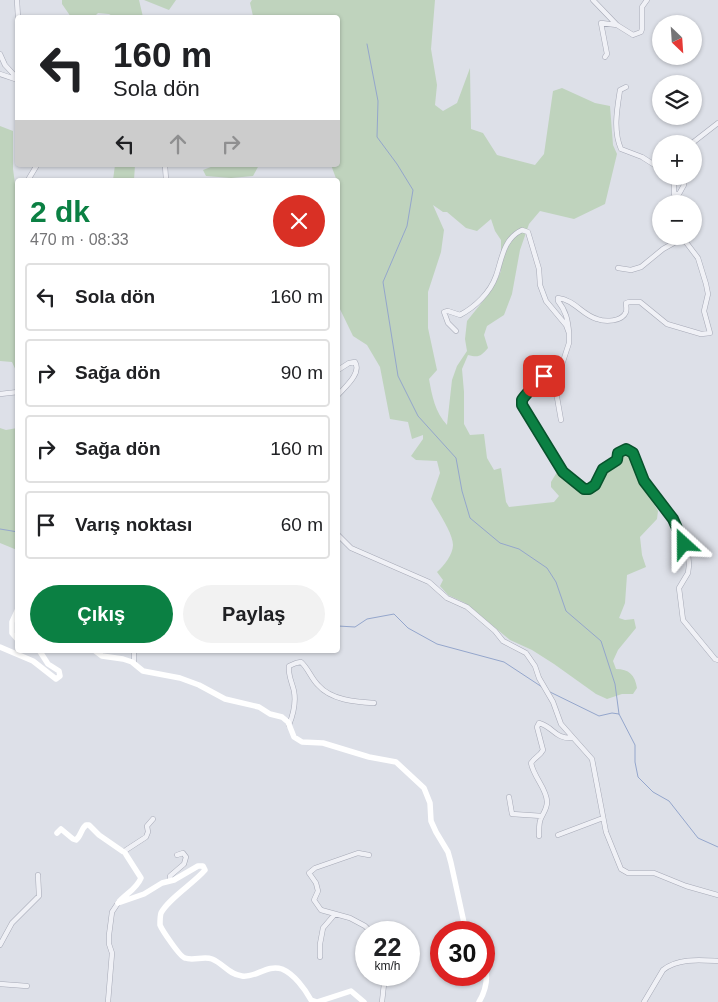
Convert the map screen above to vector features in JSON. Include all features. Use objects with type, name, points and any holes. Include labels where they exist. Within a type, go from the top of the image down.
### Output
[{"type":"street","points":[[17,0],[18,15]]},
{"type":"street","points":[[593,0],[617,25],[633,35],[641,32],[642,7],[647,0]]},
{"type":"street","points":[[605,57],[607,54],[601,23],[617,25]]},
{"type":"street","points":[[0,54],[5,65],[15,77]]},
{"type":"street","points":[[0,74],[15,79]]},
{"type":"street","points":[[626,87],[620,90],[617,107],[616,139],[621,149],[642,157],[652,163]]},
{"type":"street","points":[[702,135],[718,123]]},
{"type":"street","points":[[29,178],[36,167]]},
{"type":"street","points":[[674,185],[674,194],[679,194],[684,185]]},
{"type":"street","points":[[456,331],[448,323],[444,312],[448,311],[460,315],[478,302],[496,277],[499,260],[508,242],[522,230],[528,232],[530,237],[539,269],[540,285],[546,302],[566,325],[569,333]]},
{"type":"street","points":[[561,420],[555,386],[568,343],[569,333],[567,317],[558,298],[568,300],[596,319],[607,321],[620,318],[626,312],[626,303],[640,302],[667,324],[701,334],[710,333],[704,311],[708,294],[706,284],[698,258],[682,237],[663,248],[641,267],[631,270],[618,268]]},
{"type":"street","points":[[340,369],[349,363],[355,362],[357,366],[354,376],[340,393]]},
{"type":"street","points":[[556,380],[544,376],[540,377],[537,384],[522,400],[522,405],[563,472],[584,489],[589,489],[595,485],[603,469],[617,460],[618,453],[626,449],[633,453],[644,481],[673,519],[688,554],[688,573],[679,588],[683,620],[715,659],[718,660]]},
{"type":"street","points":[[0,394],[15,392]]},
{"type":"street","points":[[340,537],[351,548],[429,582],[447,598],[467,607],[495,631],[503,641],[526,653],[535,666],[553,702],[561,724],[592,759],[603,818],[621,869],[628,873],[654,873],[686,886],[718,895]]},
{"type":"street","points":[[15,615],[12,622],[12,633],[15,636]]},
{"type":"street","points":[[0,647],[33,661],[56,679],[60,676],[60,671],[48,664],[41,653]]},
{"type":"street","points":[[98,653],[102,656],[123,659],[134,663],[143,671],[180,678],[199,685],[225,699],[258,707],[270,714],[282,717],[288,722],[294,737],[302,742],[323,743],[368,757],[396,762],[424,788],[430,803],[431,821],[448,852],[464,921]]},
{"type":"street","points":[[134,653],[134,663]]},
{"type":"street","points":[[288,725],[292,717],[294,696],[289,678],[289,666],[296,663],[301,662],[325,692],[341,698],[374,704]]},
{"type":"street","points":[[539,836],[540,822],[548,802],[545,790],[535,777],[531,763],[543,750],[537,727],[540,722],[563,739],[573,738]]},
{"type":"street","points":[[509,797],[512,814],[542,816]]},
{"type":"street","points":[[558,835],[603,818]]},
{"type":"street","points":[[126,853],[126,850],[146,837],[148,832],[147,826],[153,819]]},
{"type":"street","points":[[57,833],[61,829],[76,840],[79,838],[83,828],[89,825],[99,835],[126,853],[141,878],[139,884],[118,903],[112,912],[109,935],[112,953],[108,1002]]},
{"type":"street","points":[[170,880],[170,876],[184,864],[186,857],[183,853],[177,855]]},
{"type":"street","points":[[356,921],[321,910],[314,900],[318,891],[316,883],[308,873],[315,868],[358,853],[369,855]]},
{"type":"street","points":[[118,903],[144,894],[162,883],[185,875],[198,866],[204,866],[205,870],[200,876],[168,904],[160,914],[160,926],[180,954],[185,958],[212,959],[228,972],[240,976],[249,977],[265,970],[276,968],[285,970],[304,988],[311,1000],[317,1002],[351,991],[364,1002]]},
{"type":"street","points":[[0,946],[12,923],[39,896],[38,875]]},
{"type":"street","points":[[320,957],[323,928],[334,914]]},
{"type":"street","points":[[644,1002],[663,970],[668,966],[684,962],[718,961]]},
{"type":"street","points":[[0,984],[27,986]]},
{"type":"street","points":[[382,1002],[384,986]]},
{"type":"street","points":[[479,1002],[486,986]]},
{"type":"green space","points":[[62,0],[139,0],[143,15],[98,13],[96,15],[70,15],[62,4]]},
{"type":"green space","points":[[144,0],[176,0],[169,10]]},
{"type":"green space","points":[[252,0],[435,0],[431,49],[437,85],[435,105],[443,111],[457,103],[470,68],[471,129],[483,133],[497,155],[535,165],[544,154],[553,91],[562,88],[595,103],[610,106],[613,145],[617,154],[605,204],[574,219],[540,211],[529,224],[520,250],[512,294],[504,315],[487,326],[484,335],[488,348],[480,356],[468,355],[462,369],[464,424],[470,435],[484,434],[487,458],[494,470],[501,468],[506,502],[509,507],[554,502],[559,496],[551,487],[551,482],[557,472],[576,489],[588,492],[599,488],[606,473],[620,464],[623,454],[627,452],[633,459],[638,477],[658,511],[657,519],[640,537],[642,555],[646,567],[627,575],[625,603],[619,618],[625,620],[634,619],[636,628],[618,650],[613,661],[616,669],[624,670],[633,676],[637,688],[633,694],[622,694],[607,699],[596,694],[532,650],[510,640],[465,603],[448,595],[440,586],[443,580],[437,572],[448,560],[453,545],[448,528],[431,499],[440,473],[437,461],[416,460],[411,456],[423,439],[423,435],[412,439],[408,422],[390,419],[380,367],[367,345],[353,336],[340,309],[340,178],[336,178],[332,167],[340,167],[340,15],[253,15],[250,3]],"holes":[[[433,205],[443,212],[447,212],[466,228],[477,231],[491,219],[495,231],[501,240],[501,271],[487,296],[467,321],[465,339],[467,351],[457,366],[452,380],[447,425],[437,409],[430,385],[429,379],[437,370],[428,328],[428,292],[441,252],[444,230]]]},
{"type":"green space","points":[[0,126],[13,131],[15,184],[15,369],[12,362],[0,361]]},
{"type":"green space","points":[[115,167],[135,167],[134,178],[113,178]]},
{"type":"green space","points":[[211,167],[258,167],[253,176],[231,178],[206,176],[203,170]]},
{"type":"green space","points":[[0,428],[6,430],[15,428],[15,549],[0,543]]},
{"type":"waterway","points":[[367,44],[378,101],[377,137],[413,190],[407,226],[383,282],[398,376],[418,416],[456,458],[462,491],[470,518],[500,543],[519,549],[547,568],[556,582],[566,611],[601,641],[615,684],[619,714]]},
{"type":"waterway","points":[[0,529],[15,532]]},
{"type":"waterway","points":[[340,626],[355,627],[367,619],[394,614],[408,628],[437,644],[504,662],[542,687]]},
{"type":"waterway","points":[[550,692],[599,716],[612,713],[619,714],[635,745],[635,762],[638,777],[653,792],[669,801],[698,838],[718,847]]},
{"type":"route","points":[[544,376],[540,377],[537,384],[525,396],[522,400],[522,405],[563,472],[584,489],[589,489],[595,485],[603,469],[617,460],[618,453],[626,449],[630,450],[637,460],[644,481],[673,519],[684,544]]}]
